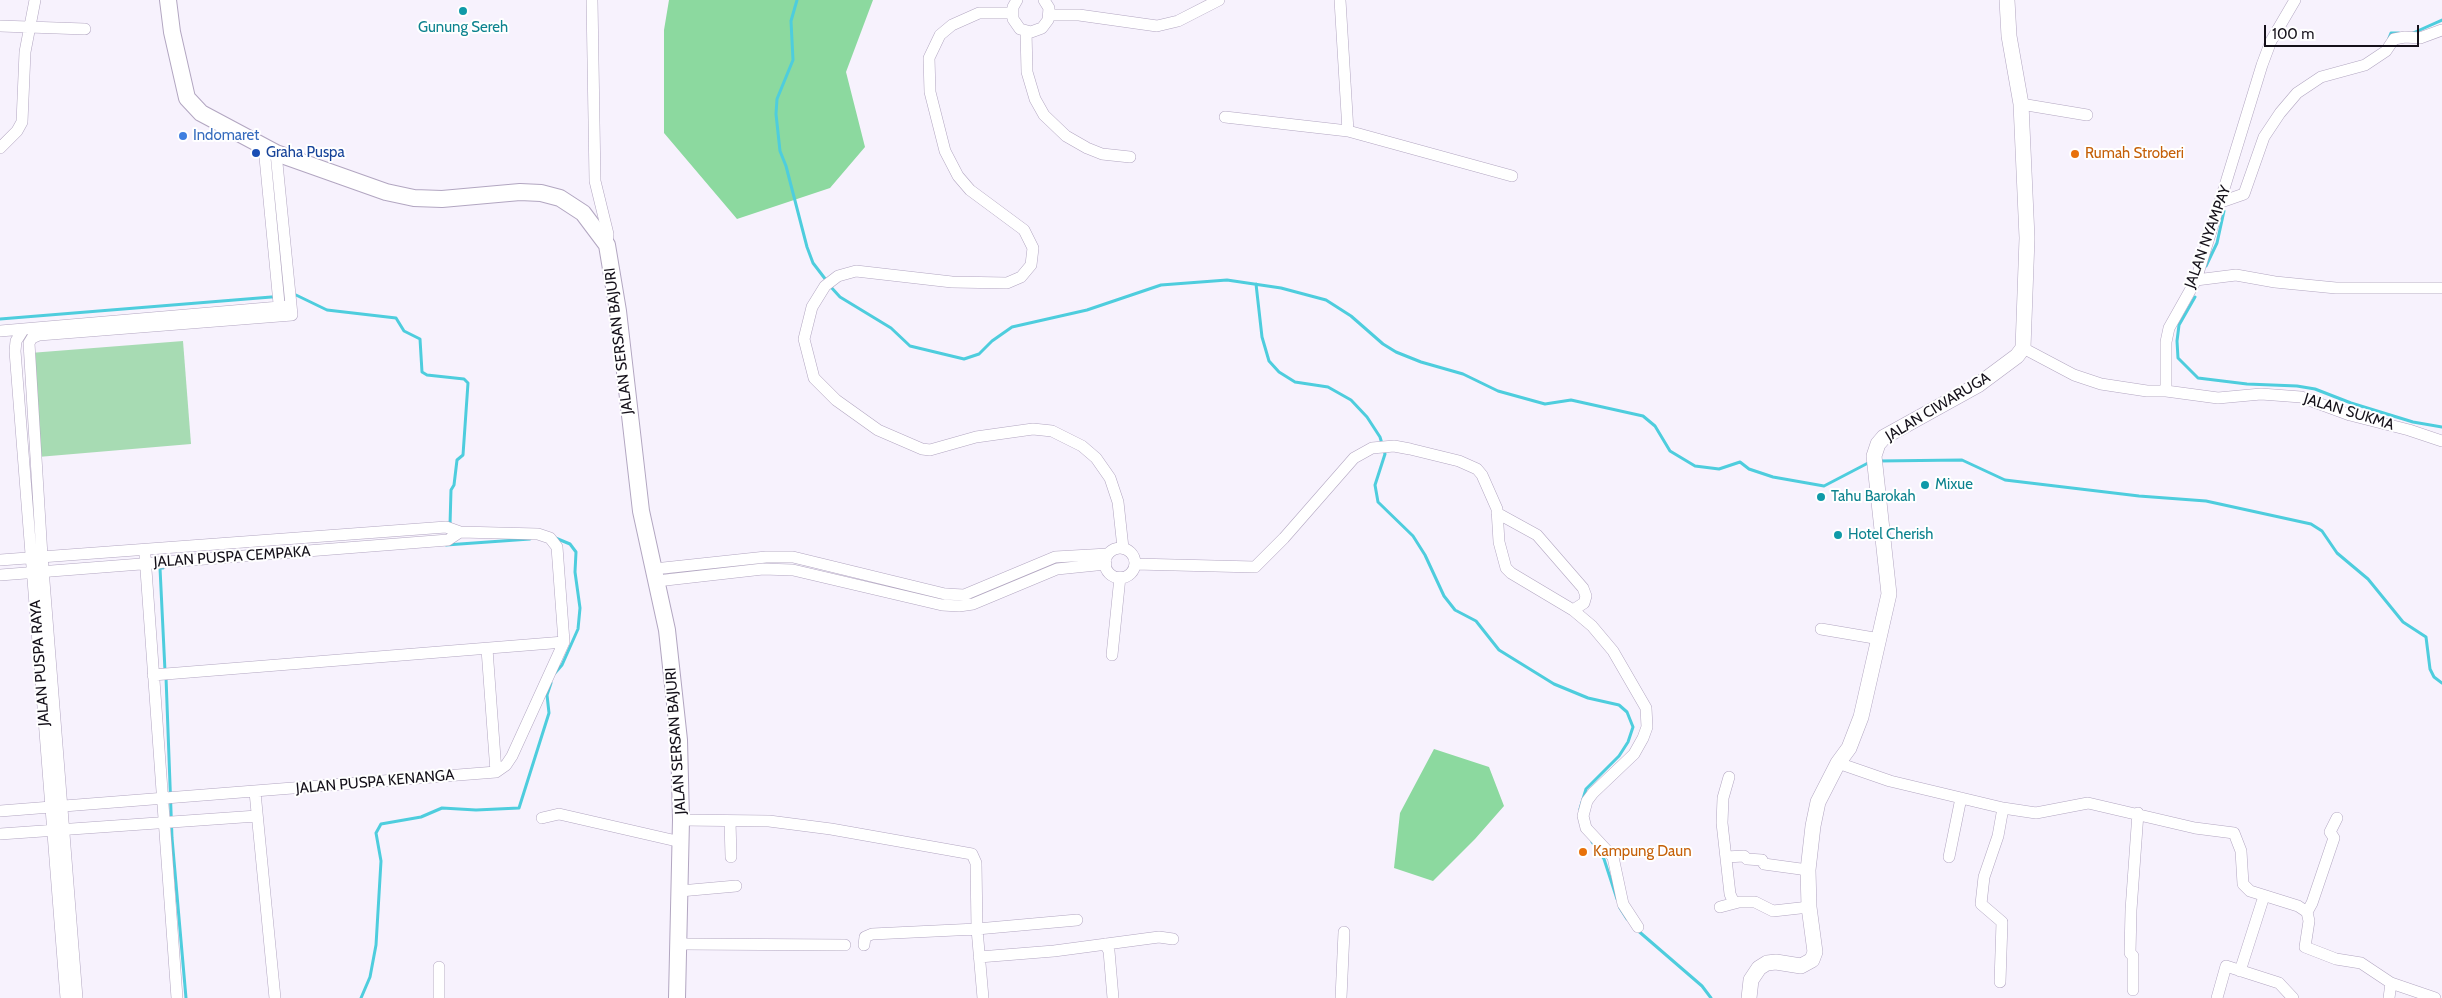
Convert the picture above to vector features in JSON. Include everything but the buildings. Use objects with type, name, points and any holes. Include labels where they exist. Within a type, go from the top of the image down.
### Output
[{"type":"main road","name":"JALAN SERSAN BAJURI","points":[[168,0],[172,32],[188,98],[201,113],[270,150],[386,192],[414,198],[442,199],[520,192],[542,193],[560,198],[583,213],[607,245],[618,311],[641,512],[667,630],[676,711],[681,820],[678,998]]},
{"type":"street","points":[[0,148],[17,131],[22,122],[25,52],[35,0]]},
{"type":"street","points":[[592,0],[595,181],[608,234],[607,245]]},
{"type":"street","points":[[1017,0],[1012,13],[1016,25],[1026,32],[1042,28],[1050,15],[1049,8],[1044,0]]},
{"type":"street","points":[[1050,15],[1079,15],[1157,26],[1178,22],[1219,0]]},
{"type":"street","points":[[1340,0],[1348,131]]},
{"type":"street","points":[[2008,0],[2009,36],[2021,104],[2027,238],[2023,348],[2074,375],[2101,384],[2147,391],[2166,391]]},
{"type":"street","name":"JALAN NYAMPAY","points":[[2166,391],[2166,342],[2169,328],[2196,280],[2262,65],[2271,41],[2294,0]]},
{"type":"street","points":[[1012,13],[979,13],[952,25],[940,35],[929,58],[930,92],[945,151],[958,176],[970,190],[1024,230],[1033,248],[1031,265],[1021,277],[1008,283],[952,282],[856,271],[838,276],[825,286],[812,307],[804,339],[814,378],[836,400],[878,430],[922,449],[930,450],[976,437],[1033,429],[1052,431],[1082,446],[1096,458],[1110,478],[1118,502],[1123,548]]},
{"type":"street","points":[[0,26],[85,28]]},
{"type":"street","points":[[2221,202],[2244,194],[2264,137],[2280,113],[2297,93],[2321,77],[2365,65],[2386,51],[2394,40],[2405,36],[2420,38],[2442,30]]},
{"type":"street","points":[[1026,32],[1027,72],[1035,99],[1044,115],[1066,136],[1086,148],[1102,154],[1130,157]]},
{"type":"street","points":[[2021,104],[2087,115]]},
{"type":"street","points":[[1225,117],[1348,131],[1512,176]]},
{"type":"street","points":[[0,331],[284,310],[270,150]]},
{"type":"street","points":[[2196,280],[2236,275],[2275,282],[2336,288],[2442,288]]},
{"type":"street","name":"JALAN PUSPA RAYA","points":[[21,350],[32,338],[39,335],[284,310]]},
{"type":"street","name":"JALAN PUSPA RAYA","points":[[23,330],[16,341],[21,350],[58,830],[77,998]]},
{"type":"street","name":"JALAN CIWARUGA","points":[[1749,998],[1751,980],[1759,968],[1767,963],[1776,962],[1802,966],[1812,960],[1815,952],[1809,908],[1808,870],[1812,826],[1818,802],[1838,763],[1850,748],[1861,717],[1889,594],[1874,462],[1878,444],[1884,437],[1978,385],[2017,356],[2023,348]]},
{"type":"street","name":"JALAN SUKMA","points":[[2166,391],[2218,398],[2261,394],[2301,397],[2350,415],[2409,430],[2442,441]]},
{"type":"street","points":[[1135,564],[1255,566],[1284,538],[1354,458],[1372,448],[1380,446],[1410,449],[1459,462],[1476,469],[1493,496],[1497,513],[1499,542],[1506,568],[1511,573],[1574,610],[1592,626],[1613,651],[1646,708],[1647,727],[1634,754],[1593,793],[1587,801],[1583,816],[1586,828],[1613,857],[1623,904],[1638,927]]},
{"type":"street","points":[[1497,513],[1537,535],[1583,588],[1586,596],[1584,603],[1574,610]]},
{"type":"street","points":[[446,527],[448,540]]},
{"type":"street","name":"JALAN PUSPA CEMPAKA","points":[[0,560],[145,551],[446,527],[460,532],[538,534],[550,538],[558,554],[564,642]]},
{"type":"street","name":"JALAN PUSPA CEMPAKA","points":[[0,575],[448,540],[460,532]]},
{"type":"street","points":[[350,534],[352,548]]},
{"type":"street","points":[[655,575],[763,569],[793,570],[942,605],[966,606],[1057,569],[1107,559],[1115,549],[1123,548],[1132,554],[1135,564],[1130,573],[1120,577],[1110,573],[1107,559]]},
{"type":"street","points":[[145,551],[177,998]]},
{"type":"street","points":[[655,575],[766,557],[793,557],[945,594],[964,595],[1055,558],[1107,559]]},
{"type":"street","points":[[1112,655],[1120,577]]},
{"type":"street","points":[[899,595],[903,583]]},
{"type":"street","points":[[1820,630],[1880,639]]},
{"type":"street","points":[[153,675],[487,650],[564,642]]},
{"type":"street","points":[[496,772],[506,765],[512,756],[564,642]]},
{"type":"street","points":[[487,650],[496,772]]},
{"type":"street","points":[[1838,763],[1890,781],[2003,808],[2036,813],[2088,803],[2138,813],[2195,828],[2234,833],[2241,851],[2243,884],[2250,891],[2298,906],[2307,912],[2310,921],[2305,947],[2336,959],[2362,963],[2391,983],[2435,998]]},
{"type":"street","name":"JALAN PUSPA KENANGA","points":[[0,811],[496,772]]},
{"type":"street","points":[[1728,777],[1723,798],[1722,823],[1730,894],[1734,903]]},
{"type":"street","points":[[256,792],[275,998]]},
{"type":"street","points":[[1949,857],[1961,798]]},
{"type":"street","points":[[2000,982],[2002,922],[1981,904],[1984,877],[1998,836],[2003,808]]},
{"type":"street","points":[[2133,990],[2133,956],[2130,953],[2130,910],[2138,813]]},
{"type":"street","points":[[542,818],[558,814],[681,842]]},
{"type":"street","points":[[0,834],[257,816]]},
{"type":"street","points":[[2307,912],[2312,904],[2334,838],[2330,832],[2337,818]]},
{"type":"street","points":[[681,820],[769,821],[831,828],[969,852],[975,858],[976,863],[977,929],[983,998]]},
{"type":"street","points":[[730,821],[731,857]]},
{"type":"street","name":"JALAN PUSPA RAYA","points":[[58,830],[66,998]]},
{"type":"street","points":[[1726,857],[1744,856],[1747,859],[1762,860],[1764,864],[1808,870]]},
{"type":"street","points":[[680,891],[736,886]]},
{"type":"street","points":[[2240,971],[2264,896]]},
{"type":"street","points":[[1720,907],[1734,903],[1755,902],[1779,911],[1809,908]]},
{"type":"street","points":[[864,945],[865,937],[872,934],[977,929],[1077,920]]},
{"type":"street","points":[[1341,998],[1344,932]]},
{"type":"street","points":[[979,957],[1054,951],[1160,937],[1173,939]]},
{"type":"street","points":[[680,944],[845,945]]},
{"type":"street","points":[[1105,944],[1109,951],[1113,998]]},
{"type":"street","points":[[2217,998],[2226,966],[2279,983],[2293,998]]},
{"type":"street","points":[[439,967],[439,998]]},
{"type":"street","points":[[2389,998],[2391,983]]},
{"type":"green space","points":[[669,0],[873,0],[846,72],[865,147],[830,188],[737,219],[664,133],[664,30]]},
{"type":"green space","points":[[183,341],[191,444],[38,457],[30,353]]},
{"type":"green space","points":[[1434,749],[1489,767],[1504,806],[1475,839],[1433,881],[1394,868],[1400,813]]},
{"type":"waterway","points":[[797,0],[791,21],[793,60],[777,99],[776,114],[780,151],[786,166],[807,247],[813,263],[826,280]]},
{"type":"waterway","points":[[2413,33],[2442,20]]},
{"type":"waterway","points":[[2389,38],[2391,33],[2399,33]]},
{"type":"waterway","points":[[2206,266],[2217,243],[2224,211]]},
{"type":"waterway","points":[[830,286],[840,297],[891,328],[910,346],[964,359],[979,354],[992,341],[1012,327],[1087,310],[1161,285],[1227,280],[1281,288],[1326,300],[1351,316],[1383,344],[1396,352],[1421,362],[1463,374],[1498,391],[1545,404],[1571,400],[1643,416],[1655,426],[1670,451],[1695,466],[1719,469],[1740,462],[1749,469],[1773,477],[1824,486],[1870,462]]},
{"type":"waterway","points":[[1256,284],[1262,337],[1269,361],[1279,372],[1295,382],[1328,387],[1351,400],[1367,417],[1380,437],[1385,454],[1375,485],[1378,502],[1413,536],[1425,555],[1444,596],[1455,610],[1476,621],[1499,650],[1554,684],[1588,698],[1619,705],[1627,712],[1633,727],[1628,742],[1619,756],[1586,789],[1580,809]]},
{"type":"waterway","points":[[0,319],[296,295],[327,310],[396,318],[404,331],[420,339],[422,372],[427,375],[464,379],[468,383],[463,455],[457,460],[454,485],[451,490],[450,525]]},
{"type":"waterway","points":[[2195,297],[2179,325],[2177,341],[2178,358],[2198,378],[2315,389],[2351,403],[2413,422],[2442,427]]},
{"type":"waterway","points":[[1878,461],[1962,460],[2005,480],[2139,496],[2206,501],[2311,524],[2322,531],[2337,553],[2368,579],[2403,622],[2426,637],[2430,669],[2434,677],[2442,683]]},
{"type":"waterway","points":[[553,537],[570,544],[576,552],[575,572],[580,608],[578,629],[562,665],[555,673]]},
{"type":"waterway","points":[[446,545],[530,539]]},
{"type":"waterway","points":[[163,568],[160,568],[165,671]]},
{"type":"waterway","points":[[166,677],[172,838],[186,998]]},
{"type":"waterway","points":[[361,998],[370,977],[376,945],[381,861],[376,833],[381,824],[421,817],[442,808],[476,810],[519,808],[549,713],[547,695],[551,683]]},
{"type":"waterway","points":[[1592,842],[1604,859],[1617,899]]},
{"type":"waterway","points":[[1620,908],[1627,919]]},
{"type":"waterway","points":[[1636,929],[1702,986],[1711,998]]},
{"type":"place","name":"Gunung Sereh","points":[[463,11]]},
{"type":"place","name":"Indomaret","points":[[183,136]]},
{"type":"place","name":"Graha Puspa","points":[[256,153]]},
{"type":"place","name":"Rumah Stroberi","points":[[2075,154]]},
{"type":"place","name":"Mixue","points":[[1925,485]]},
{"type":"place","name":"Tahu Barokah","points":[[1821,497]]},
{"type":"place","name":"Hotel Cherish","points":[[1838,535]]},
{"type":"place","name":"Kampung Daun","points":[[1583,852]]}]
